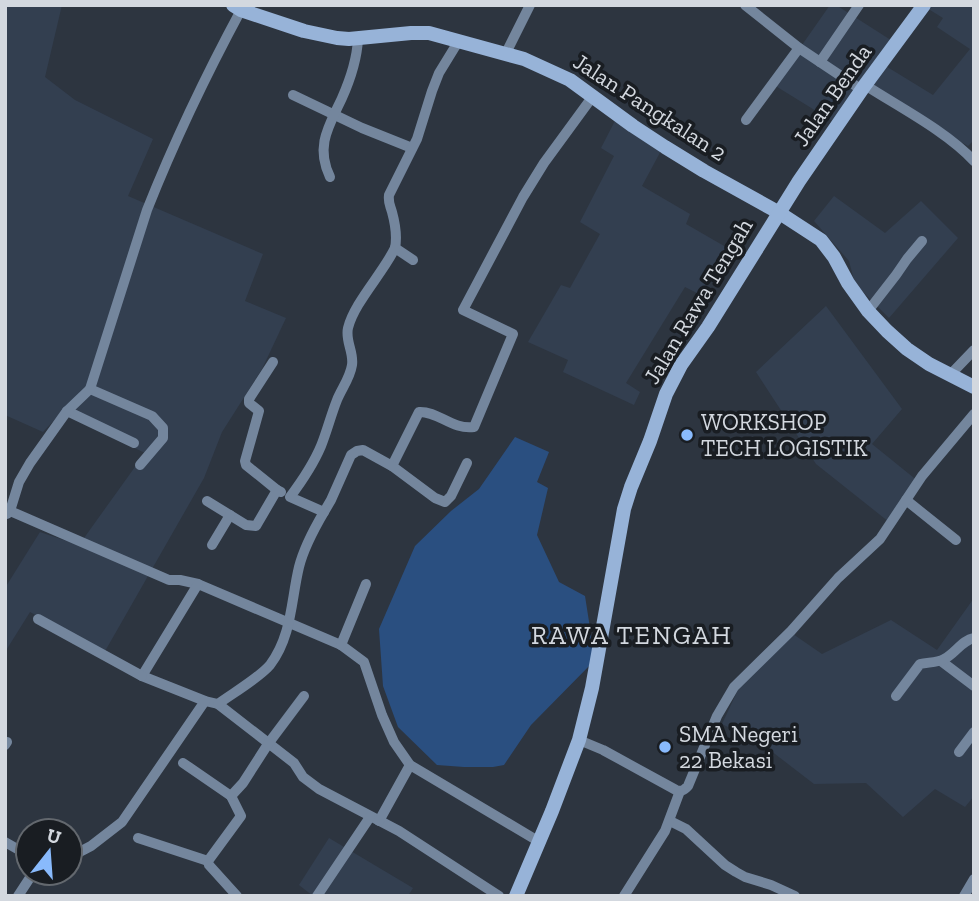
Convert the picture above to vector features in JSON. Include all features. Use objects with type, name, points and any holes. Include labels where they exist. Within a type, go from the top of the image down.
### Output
[{"type":"street","points":[[506,53],[530,5]]},
{"type":"street","points":[[745,5],[799,48],[933,128],[974,160]]},
{"type":"street","points":[[820,62],[859,5]]},
{"type":"street","name":"Jalan Benda","points":[[778,212],[863,87],[924,5]]},
{"type":"street","points":[[237,7],[157,185],[90,389],[67,411],[30,463],[19,482],[8,513],[169,580],[198,584],[341,645],[364,662],[394,742],[411,765],[538,841]]},
{"type":"street","name":"Jalan Pangkalan 2","points":[[237,7],[304,31],[337,38],[358,39],[429,33],[506,53],[570,80],[704,171],[778,212],[821,240],[868,311],[907,349],[929,364],[974,387]]},
{"type":"street","points":[[330,177],[324,164],[323,150],[332,114],[341,99],[357,51],[358,39]]},
{"type":"street","points":[[290,497],[306,476],[321,447],[330,418],[349,378],[352,358],[347,330],[353,315],[395,248],[389,195],[417,139],[439,73],[458,41]]},
{"type":"street","points":[[747,120],[799,48]]},
{"type":"street","points":[[293,95],[412,148]]},
{"type":"street","points":[[392,466],[419,412],[429,413],[463,428],[474,428],[513,334],[463,310],[523,197],[544,163],[593,96]]},
{"type":"street","name":"Jalan Rawa Tengah","points":[[516,896],[579,740],[592,688],[624,509],[666,394],[681,365],[722,305],[778,212]]},
{"type":"street","points":[[868,311],[922,241]]},
{"type":"street","points":[[395,248],[413,260]]},
{"type":"street","points":[[950,375],[974,350]]},
{"type":"street","points":[[274,362],[249,399],[249,403],[258,411],[246,465],[277,490],[324,512]]},
{"type":"street","points":[[90,389],[152,416],[163,428],[163,438],[140,465]]},
{"type":"street","points":[[67,411],[134,443]]},
{"type":"street","points":[[579,740],[680,791],[685,790],[717,716],[734,687],[791,631],[838,578],[880,539],[922,476],[974,414]]},
{"type":"street","points":[[218,704],[267,668],[273,660],[287,631],[300,565],[311,535],[331,500],[351,455],[363,450],[392,466],[444,502],[451,496],[467,463]]},
{"type":"street","points":[[207,501],[246,525],[256,526],[277,490]]},
{"type":"street","points":[[906,500],[956,540]]},
{"type":"street","points":[[212,545],[230,515]]},
{"type":"street","points":[[142,676],[198,584]]},
{"type":"street","points":[[341,645],[366,584]]},
{"type":"street","points":[[38,619],[142,676],[218,704],[294,763],[303,777],[319,789],[413,840],[499,896]]},
{"type":"street","points":[[897,696],[920,664],[942,661],[968,639],[974,638]]},
{"type":"street","points":[[942,661],[974,686]]},
{"type":"street","points":[[231,796],[304,696]]},
{"type":"street","points":[[84,850],[122,822],[205,701]]},
{"type":"street","points":[[959,752],[974,732]]},
{"type":"street","points":[[183,763],[231,796],[241,816],[208,861]]},
{"type":"street","points":[[317,896],[411,765]]},
{"type":"street","points":[[624,896],[665,831],[680,791]]},
{"type":"street","points":[[670,821],[686,829],[736,872],[787,894]]},
{"type":"street","points":[[138,838],[208,861],[237,896]]},
{"type":"street","points":[[964,896],[974,879]]},
{"type":"shaded area","points":[[5,5],[62,5],[45,77],[75,100],[153,139],[128,196],[263,254],[245,301],[286,318],[262,369],[222,432],[204,478],[104,653],[30,612],[5,652],[5,588],[40,532],[79,545],[145,453],[61,413],[43,432],[5,415]]},
{"type":"shaded area","points":[[830,5],[836,5],[897,44],[884,65],[933,95],[970,49],[937,27],[943,18],[922,5],[974,5],[974,140],[968,146],[862,85],[834,122],[774,85]]},
{"type":"shaded area","points":[[618,115],[663,147],[642,186],[690,214],[686,224],[731,250],[699,294],[685,287],[626,383],[640,392],[634,405],[563,372],[568,360],[528,342],[561,285],[570,288],[600,234],[580,222],[614,156],[601,148]]},
{"type":"shaded area","points":[[834,196],[885,233],[921,201],[958,238],[889,318],[855,284],[849,261],[814,221]]},
{"type":"shaded area","points":[[826,306],[902,409],[872,444],[919,482],[889,522],[816,464],[756,372]]},
{"type":"shaded area","points":[[974,598],[974,796],[965,807],[935,789],[903,817],[866,783],[814,784],[762,744],[722,724],[743,679],[793,634],[822,654],[891,620],[937,650]]},
{"type":"shaded area","points":[[329,838],[413,888],[408,896],[313,896],[299,885]]},
{"type":"water","points":[[515,437],[549,452],[537,482],[548,488],[537,535],[559,582],[585,596],[595,660],[531,725],[504,765],[437,765],[398,727],[383,686],[379,629],[415,546],[451,511],[479,489]]},
{"type":"place","name":"WORKSHOP TECH LOGISTIK","points":[[687,435]]},
{"type":"place","name":"SMA Negeri 22 Bekasi","points":[[665,747]]},
{"type":"district","name":"RAWA TENGAH","points":[[632,635]]}]
